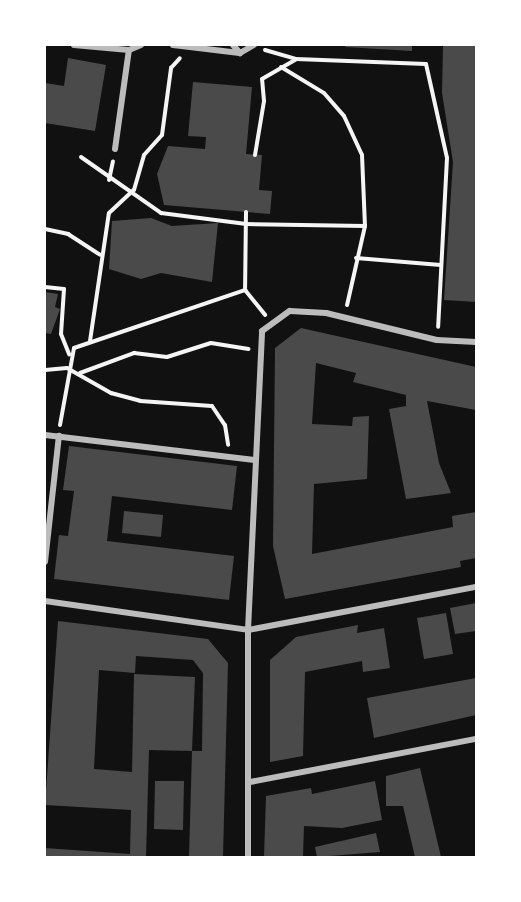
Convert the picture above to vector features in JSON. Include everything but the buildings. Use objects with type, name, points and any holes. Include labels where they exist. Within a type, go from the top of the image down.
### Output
[{"type":"street","points":[[74,45],[129,50],[141,45]]},
{"type":"street","points":[[174,45],[240,53],[254,46]]},
{"type":"street","points":[[232,45],[240,53]]},
{"type":"street","points":[[115,149],[129,50]]},
{"type":"street","points":[[248,857],[250,782],[248,630],[257,351],[262,331],[290,311],[344,318],[437,340],[476,342]]},
{"type":"street","points":[[45,435],[255,460]]},
{"type":"street","points":[[45,562],[59,436]]},
{"type":"street","points":[[45,601],[248,630],[476,587]]},
{"type":"street","points":[[250,782],[476,740]]},
{"type":"path","points":[[254,46],[296,59],[426,64],[447,158],[437,340]]},
{"type":"path","points":[[90,341],[100,255],[109,213],[134,190],[144,155],[162,135],[171,68],[188,48]]},
{"type":"path","points":[[255,155],[264,101],[262,79],[296,59]]},
{"type":"path","points":[[282,68],[324,93],[344,116],[362,155],[365,226],[344,318]]},
{"type":"path","points":[[109,180],[115,149]]},
{"type":"path","points":[[81,157],[109,180],[134,190],[161,213],[246,224],[365,226]]},
{"type":"path","points":[[246,212],[245,290],[273,321]]},
{"type":"path","points":[[45,229],[68,234],[100,255]]},
{"type":"path","points":[[356,258],[441,265]]},
{"type":"path","points":[[45,287],[64,289],[61,334],[69,355],[59,436]]},
{"type":"path","points":[[69,355],[90,341],[245,290]]},
{"type":"path","points":[[80,373],[102,361],[134,354],[167,357],[211,343],[257,351]]},
{"type":"path","points":[[45,370],[67,368],[80,373],[111,393],[140,401],[212,406],[225,425],[229,456]]}]
